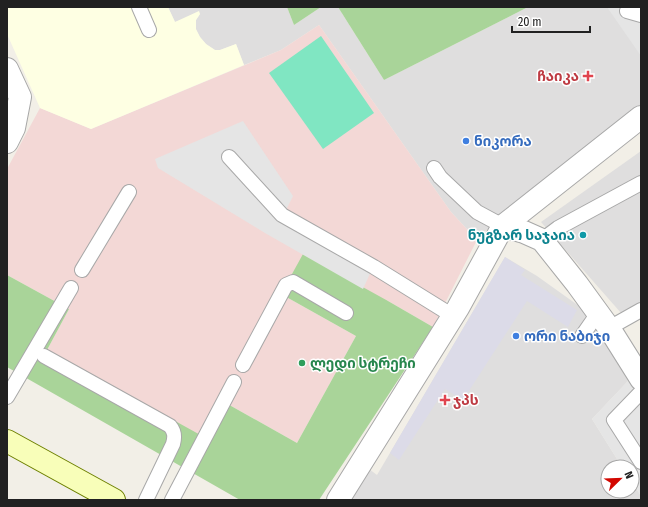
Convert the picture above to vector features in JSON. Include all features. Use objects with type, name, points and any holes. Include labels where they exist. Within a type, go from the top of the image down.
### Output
[{"type":"main road","points":[[7,441],[114,500]]},
{"type":"street","points":[[7,69],[20,97],[14,128],[7,142]]},
{"type":"street","points":[[338,500],[453,316],[503,226],[641,117]]},
{"type":"street","points":[[503,226],[524,232],[542,240],[604,321],[641,379]]},
{"type":"lane","points":[[139,7],[149,30]]},
{"type":"lane","points":[[627,11],[641,16]]},
{"type":"lane","points":[[229,157],[282,215],[374,267],[453,316]]},
{"type":"lane","points":[[434,168],[440,177],[476,212],[503,226]]},
{"type":"lane","points":[[542,240],[558,228],[641,183]]},
{"type":"lane","points":[[82,270],[129,192]]},
{"type":"lane","points":[[243,365],[277,301],[286,285],[289,283],[293,282],[346,313]]},
{"type":"lane","points":[[7,396],[71,288]]},
{"type":"lane","points":[[582,336],[604,321],[641,310]]},
{"type":"lane","points":[[44,356],[170,426],[174,431],[173,444],[146,500]]},
{"type":"lane","points":[[172,500],[234,382]]},
{"type":"lane","points":[[641,392],[614,420],[641,462]]},
{"type":"shaded area","points":[[7,7],[168,7],[175,22],[199,11],[200,14],[196,20],[196,29],[200,37],[206,44],[215,50],[220,50],[236,44],[244,65],[91,129],[40,108],[7,34]]},
{"type":"shaded area","points":[[168,7],[287,7],[294,25],[321,7],[338,7],[384,80],[528,7],[641,7],[641,110],[484,232],[477,240],[451,212],[319,25],[281,50],[244,65],[236,44],[220,50],[215,50],[206,44],[196,30],[196,20],[200,14],[175,22]]},
{"type":"shaded area","points":[[607,7],[641,7],[641,56],[609,10]]},
{"type":"shaded area","points":[[319,25],[451,212],[477,240],[433,327],[388,301],[281,294],[356,336],[297,443],[224,402],[204,438],[47,350],[69,309],[7,275],[7,169],[40,108],[91,129],[281,50]]},
{"type":"shaded area","points":[[243,121],[293,196],[283,216],[373,267],[363,289],[265,233],[158,168],[155,159]]},
{"type":"shaded area","points":[[641,151],[641,315],[629,322],[541,222]]},
{"type":"shaded area","points":[[505,257],[537,276],[586,311],[628,381],[592,419],[617,459],[600,459],[600,499],[640,499],[640,494],[641,500],[350,500],[369,469],[377,475]]},
{"type":"shaded area","points":[[505,257],[525,270],[521,275],[577,310],[568,327],[527,301],[463,400],[445,389],[399,460],[390,453]]},
{"type":"shaded area","points":[[641,374],[641,496],[640,459],[617,459],[592,419],[628,381]]},
{"type":"green space","points":[[287,7],[321,7],[294,25]]},
{"type":"green space","points":[[338,7],[528,7],[384,80]]},
{"type":"green space","points":[[321,36],[374,113],[323,149],[269,73]]},
{"type":"green space","points":[[303,254],[433,327],[319,500],[240,500],[7,367],[7,275],[69,309],[47,350],[204,437],[224,402],[297,443],[356,336],[281,294]]},
{"type":"place","name":"ჩაიკა","points":[[588,76]]},
{"type":"place","name":"ნიკორა","points":[[466,141]]},
{"type":"place","name":"ნუგზარ საჯაია","points":[[583,235]]},
{"type":"place","name":"ორი ნაბიჯი","points":[[516,336]]},
{"type":"place","name":"ლედი სტრეჩი","points":[[302,363]]},
{"type":"place","name":"ჯპს","points":[[445,400]]}]
